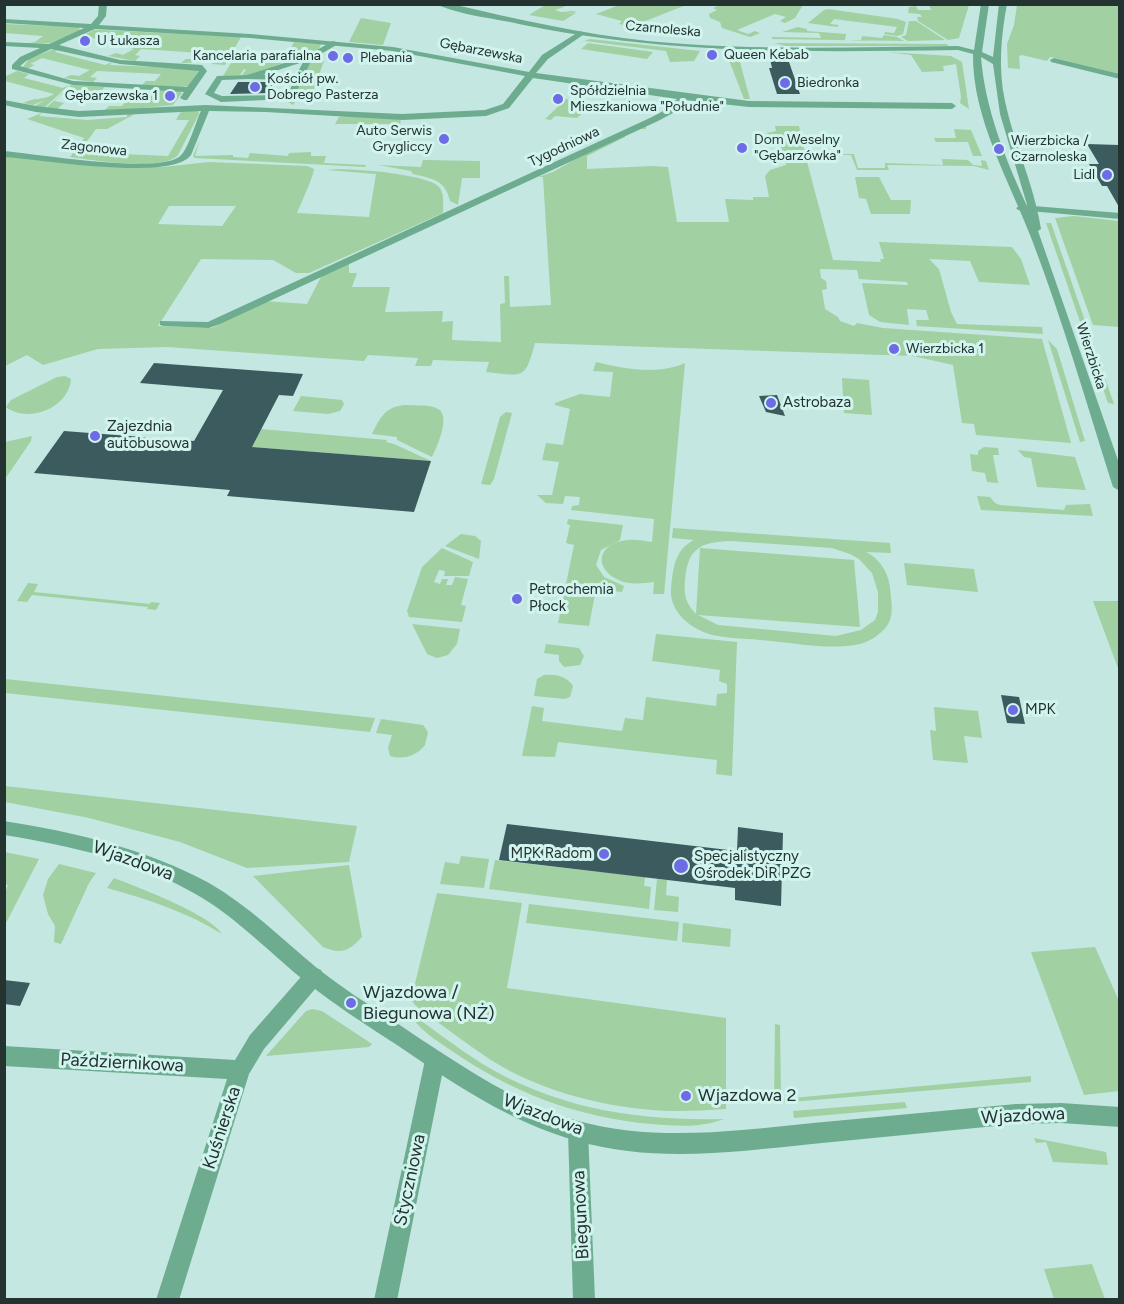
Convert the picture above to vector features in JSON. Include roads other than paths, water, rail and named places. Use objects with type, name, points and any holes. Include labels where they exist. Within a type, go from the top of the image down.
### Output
[{"type":"street","points":[[103,4],[102,16],[93,27],[23,59],[15,67],[73,83],[189,90]]},
{"type":"street","name":"Czarnoleska","points":[[439,4],[580,33],[640,42],[710,47],[887,48],[959,51]]},
{"type":"street","name":"Wierzbicka","points":[[985,4],[977,56],[979,81],[987,111],[1021,208],[1036,239],[1118,484],[1119,498]]},
{"type":"street","name":"Wierzbicka","points":[[1003,4],[997,43],[1003,112],[1029,185],[1036,239]]},
{"type":"street","name":"Gębarzewska","points":[[4,21],[336,43],[406,50],[532,75],[683,98],[779,105],[952,106]]},
{"type":"street","points":[[4,102],[36,110],[79,114],[206,108],[402,117],[480,114],[506,106],[552,50],[580,33]]},
{"type":"street","points":[[959,51],[979,41]]},
{"type":"street","points":[[248,77],[309,58],[336,43]]},
{"type":"street","points":[[977,56],[997,43]]},
{"type":"street","points":[[4,44],[50,47],[120,62],[202,67],[203,71],[177,108]]},
{"type":"street","points":[[959,51],[997,63]]},
{"type":"street","points":[[296,86],[295,81],[289,78],[220,78],[209,94],[221,99],[275,99],[290,95],[296,86],[309,58]]},
{"type":"street","points":[[1054,60],[1119,77]]},
{"type":"street","name":"Tygodniowa","points":[[164,324],[212,324],[335,265],[655,119],[670,111],[683,98]]},
{"type":"street","name":"Zagonowa","points":[[4,154],[123,165],[162,165],[180,160],[186,155],[206,108]]},
{"type":"street","points":[[1021,208],[1119,216]]},
{"type":"street","name":"Wjazdowa","points":[[4,828],[88,845],[174,875],[226,904],[314,976],[435,1060],[517,1109],[578,1131],[652,1143],[695,1145],[1016,1114],[1061,1113],[1119,1117]]},
{"type":"street","name":"Kuśnierska","points":[[167,1299],[240,1070],[257,1042],[314,976]]},
{"type":"street","name":"Październikowa","points":[[4,1056],[240,1070]]},
{"type":"street","name":"Styczniowa","points":[[385,1299],[435,1060]]},
{"type":"street","name":"Biegunowa","points":[[578,1131],[584,1299]]},
{"type":"place","name":"U Łukasza","points":[[85,41]]},
{"type":"place","name":"Queen Kebab","points":[[712,55]]},
{"type":"place","name":"Kancelaria parafialna","points":[[333,56]]},
{"type":"place","name":"Plebania","points":[[348,58]]},
{"type":"place","name":"Biedronka","points":[[785,83]]},
{"type":"place","name":"Kościół pw. Dobrego Pasterza","points":[[255,87]]},
{"type":"place","name":"Gębarzewska 1","points":[[170,96]]},
{"type":"place","name":"Spółdzielnia Mieszkaniowa \"Południe\"","points":[[558,99]]},
{"type":"place","name":"Auto Serwis Grygliccy","points":[[444,139]]},
{"type":"place","name":"Dom Weselny \"Gębarzówka\"","points":[[742,148]]},
{"type":"place","name":"Wierzbicka / Czarnoleska","points":[[999,149]]},
{"type":"place","name":"Lidl","points":[[1107,175]]},
{"type":"place","name":"Wierzbicka 1","points":[[894,349]]},
{"type":"place","name":"Astrobaza","points":[[771,403]]},
{"type":"place","name":"Zajezdnia autobusowa","points":[[95,436]]},
{"type":"place","name":"Petrochemia Płock","points":[[517,599]]},
{"type":"place","name":"MPK","points":[[1013,710]]},
{"type":"place","name":"MPK Radom","points":[[604,854]]},
{"type":"place","name":"Specjalistyczny Ośrodek DiR PZG","points":[[681,866]]},
{"type":"place","name":"Wjazdowa / Biegunowa (NŻ)","points":[[351,1003]]},
{"type":"place","name":"Wjazdowa 2","points":[[686,1096]]}]
